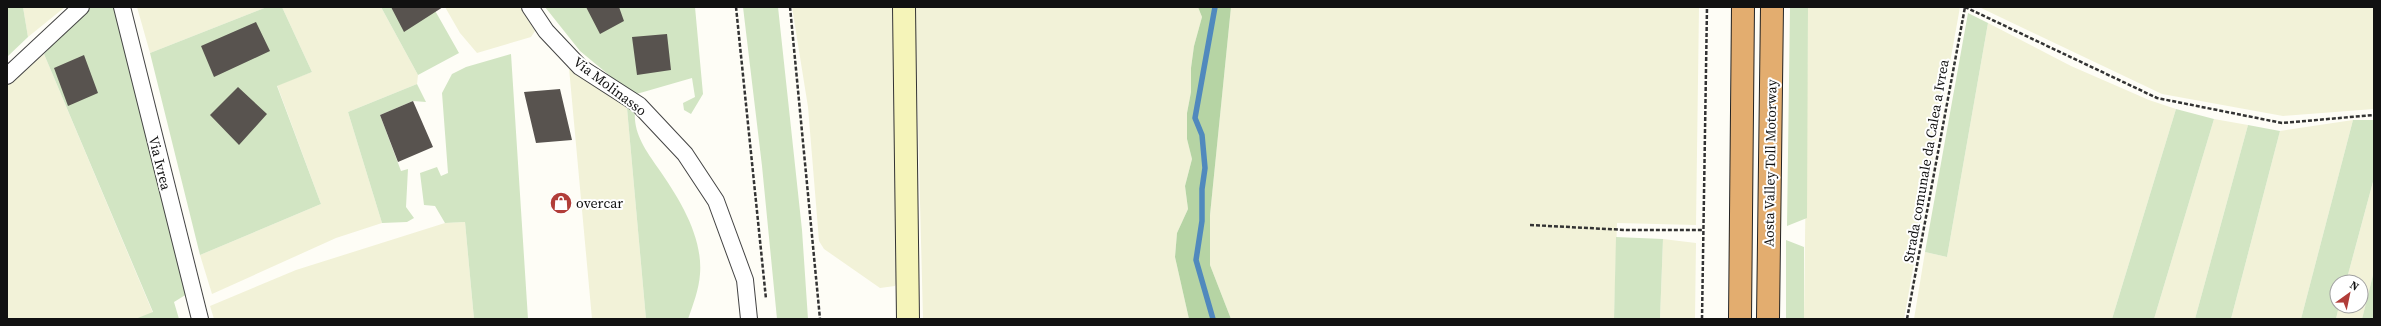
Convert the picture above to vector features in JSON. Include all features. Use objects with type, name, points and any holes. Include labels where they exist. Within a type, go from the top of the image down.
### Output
[{"type":"highway","name":"Aosta Valley Toll Motorway","points":[[1740,319],[1743,7]]},
{"type":"highway","name":"Aosta Valley Toll Motorway","points":[[1768,319],[1772,7]]},
{"type":"main road","points":[[904,7],[908,319]]},
{"type":"street","points":[[7,76],[81,7]]},
{"type":"street","name":"Via Ivrea","points":[[122,7],[200,319]]},
{"type":"street","name":"Via Molinasso","points":[[530,7],[546,31],[580,67],[639,105],[685,154],[716,201],[746,280],[749,319]]},
{"type":"path","points":[[736,7],[759,218],[766,304]]},
{"type":"path","points":[[790,7],[820,319]]},
{"type":"path","points":[[1702,319],[1707,7]]},
{"type":"path","points":[[1965,7],[2158,98],[2282,123],[2374,115]]},
{"type":"path","name":"Strada comunale da Calea a Ivrea","points":[[1907,319],[1965,7]]},
{"type":"path","points":[[1530,226],[1626,230],[1703,230]]},
{"type":"green space","points":[[7,7],[23,7],[28,37],[7,57]]},
{"type":"green space","points":[[23,7],[65,7],[28,37]]},
{"type":"green space","points":[[86,7],[116,7],[187,294],[174,302],[179,319],[135,319],[153,312],[44,54]]},
{"type":"green space","points":[[137,7],[267,7],[150,53]]},
{"type":"green space","points":[[267,7],[282,7],[312,72],[277,86],[321,204],[200,255],[150,53]]},
{"type":"green space","points":[[282,7],[381,7],[418,75],[417,84],[348,112],[382,223],[336,238],[212,294],[200,255],[321,204],[277,85],[312,72]]},
{"type":"green space","points":[[381,7],[433,7],[459,53],[418,75]]},
{"type":"green space","points":[[445,7],[520,7],[535,31],[531,37],[477,53],[460,33]]},
{"type":"green space","points":[[545,7],[695,7],[703,94],[691,114],[684,110],[683,103],[695,97],[692,78],[633,95],[580,51]]},
{"type":"green space","points":[[743,7],[778,7],[802,230],[808,319],[777,319],[762,166]]},
{"type":"green space","points":[[792,7],[892,7],[901,272],[895,286],[880,288],[824,249],[819,241],[808,107]]},
{"type":"green space","points":[[915,7],[1198,7],[1202,17],[1194,46],[1191,68],[1191,92],[1187,113],[1187,139],[1192,159],[1185,186],[1188,209],[1177,233],[1175,257],[1189,319],[923,319]]},
{"type":"green space","points":[[1198,7],[1231,7],[1210,215],[1210,265],[1231,319],[1189,319],[1175,257],[1177,233],[1188,209],[1185,186],[1192,159],[1187,139],[1187,113],[1191,92],[1191,68],[1194,46],[1202,17]]},
{"type":"green space","points":[[1231,7],[1699,7],[1696,225],[1617,223],[1614,319],[1231,319],[1210,265],[1210,215]]},
{"type":"green space","points":[[1790,7],[1808,7],[1807,218],[1787,226]]},
{"type":"green space","points":[[1808,7],[1960,7],[1904,319],[1804,319]]},
{"type":"green space","points":[[1979,7],[2374,7],[2374,109],[2283,116],[2162,94]]},
{"type":"green space","points":[[1968,13],[1988,23],[1947,257],[1925,252]]},
{"type":"green space","points":[[1988,23],[2071,66],[2149,100],[2176,109],[2112,319],[1914,319],[1925,252],[1947,257]]},
{"type":"green space","points":[[44,54],[153,313],[135,319],[7,319],[7,84]]},
{"type":"green space","points":[[511,54],[528,319],[474,319],[465,222],[445,223],[435,206],[424,205],[420,173],[437,167],[441,176],[448,173],[442,93],[452,74],[466,67]]},
{"type":"green space","points":[[569,68],[627,108],[646,319],[592,319]]},
{"type":"green space","points":[[417,84],[426,102],[413,101],[380,115],[401,171],[408,169],[406,207],[414,218],[407,222],[382,223],[348,112]]},
{"type":"green space","points":[[627,108],[635,110],[636,126],[641,140],[674,192],[694,232],[700,260],[700,274],[696,297],[688,319],[646,319]]},
{"type":"green space","points":[[2176,109],[2214,119],[2154,319],[2112,319]]},
{"type":"green space","points":[[2214,119],[2248,125],[2195,319],[2154,319]]},
{"type":"green space","points":[[2353,120],[2301,319],[2231,319],[2280,131]]},
{"type":"green space","points":[[2353,120],[2374,120],[2374,178],[2348,274],[2329,274],[2329,314],[2337,314],[2336,319],[2301,319]]},
{"type":"green space","points":[[2248,125],[2280,131],[2231,319],[2195,319]]},
{"type":"green space","points":[[2374,178],[2374,271],[2369,291],[2369,274],[2348,274]]},
{"type":"green space","points":[[465,222],[474,319],[214,319],[210,306],[296,270],[445,223]]},
{"type":"green space","points":[[1616,237],[1663,239],[1660,319],[1614,319]]},
{"type":"green space","points":[[1663,239],[1696,243],[1695,319],[1660,319]]},
{"type":"green space","points":[[1786,240],[1804,247],[1804,319],[1786,319]]},
{"type":"green space","points":[[2374,271],[2374,319],[2362,319],[2363,314],[2369,314],[2369,291]]},
{"type":"green space","points":[[2337,314],[2363,314],[2362,319],[2336,319]]},
{"type":"building","points":[[391,7],[443,7],[404,32]]},
{"type":"building","points":[[586,7],[619,7],[624,21],[600,34]]},
{"type":"building","points":[[256,22],[270,51],[214,77],[201,46]]},
{"type":"building","points":[[667,34],[671,70],[637,75],[632,37]]},
{"type":"building","points":[[84,55],[98,93],[68,106],[54,68]]},
{"type":"building","points":[[238,87],[267,114],[239,145],[210,115]]},
{"type":"building","points":[[560,89],[572,140],[536,143],[524,92]]},
{"type":"building","points":[[413,101],[433,147],[398,162],[380,115]]},
{"type":"waterway","points":[[1213,319],[1196,260],[1202,221],[1202,189],[1205,168],[1202,135],[1195,118],[1215,7]]},
{"type":"place","name":"overcar","points":[[561,203]]}]
